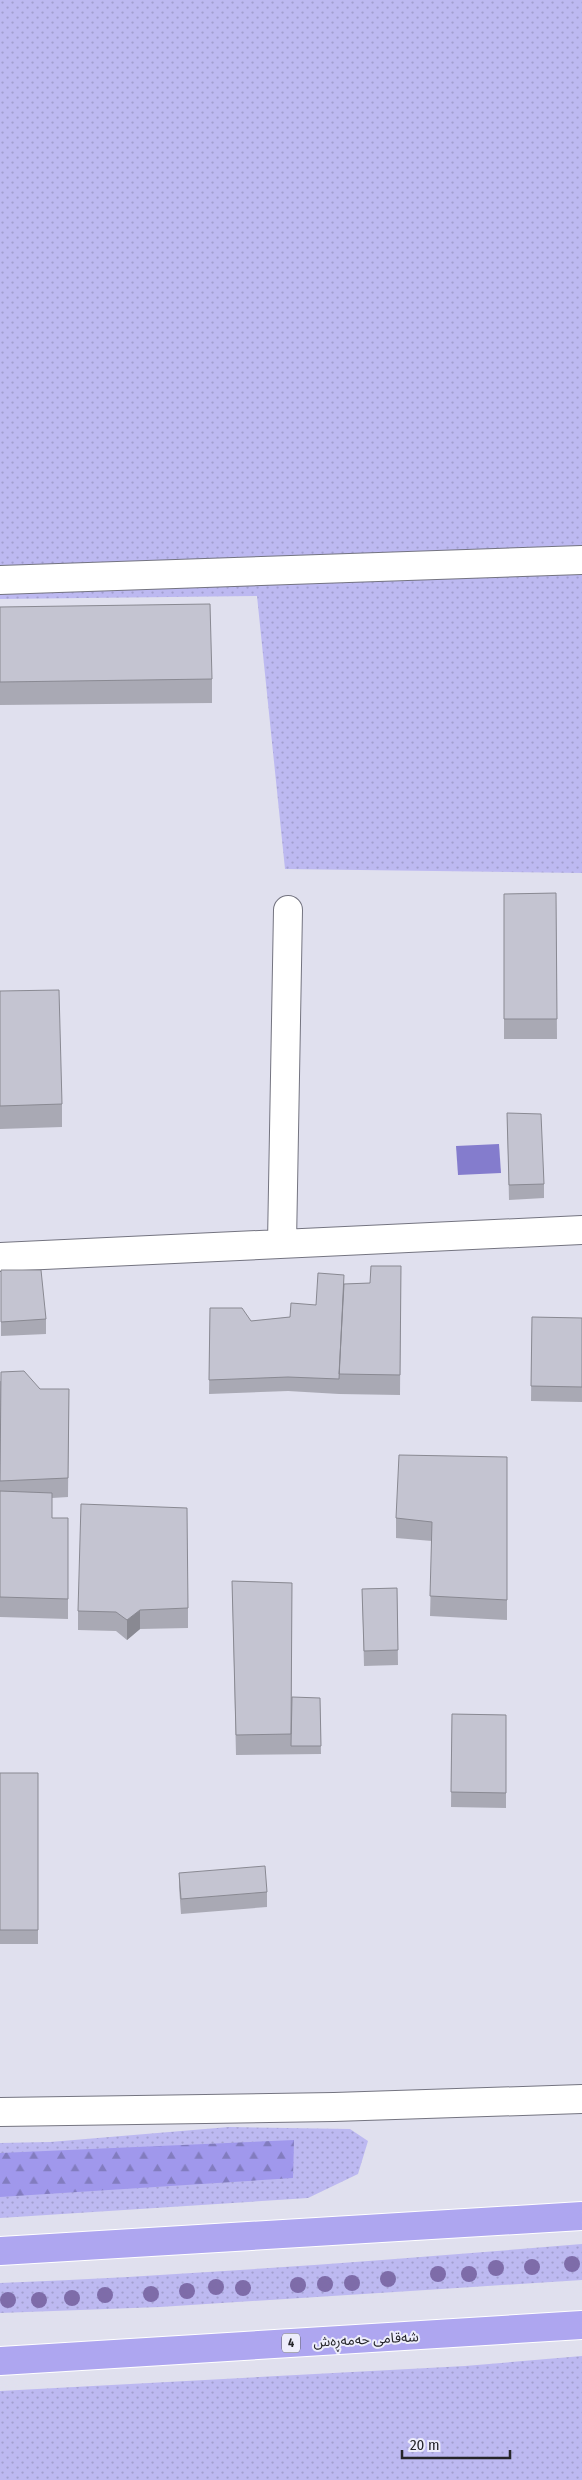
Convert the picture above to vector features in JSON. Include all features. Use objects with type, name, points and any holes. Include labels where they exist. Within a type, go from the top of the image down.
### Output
[{"type":"highway","points":[[0,2251],[582,2216]]},
{"type":"highway","name":"شەقامی حەمەڕەش","points":[[0,2361],[582,2325]]},
{"type":"street","points":[[0,580],[582,560]]},
{"type":"street","points":[[282,1243],[288,910]]},
{"type":"street","points":[[0,1257],[582,1230]]},
{"type":"street","points":[[0,2112],[334,2107],[582,2098]]},
{"type":"shaded area","points":[[0,0],[582,0],[582,873],[285,869],[257,596],[0,599]]},
{"type":"shaded area","points":[[499,1144],[501,1173],[458,1175],[456,1146]]},
{"type":"shaded area","points":[[229,2127],[350,2129],[368,2141],[358,2174],[308,2198],[0,2218],[0,2143],[50,2142]]},
{"type":"shaded area","points":[[582,2244],[582,2280],[160,2307],[0,2313],[0,2283],[146,2276]]},
{"type":"shaded area","points":[[582,2356],[582,2480],[0,2480],[0,2391],[465,2366]]},
{"type":"green space","points":[[294,2140],[293,2178],[0,2197],[0,2153]]},
{"type":"building","points":[[210,604],[212,679],[0,682],[0,607]]},
{"type":"building","points":[[556,893],[557,1019],[504,1019],[504,894]]},
{"type":"building","points":[[59,990],[62,1104],[0,1106],[0,991]]},
{"type":"building","points":[[507,1113],[541,1114],[544,1184],[509,1185]]},
{"type":"building","points":[[371,1266],[401,1266],[400,1375],[339,1374],[344,1284],[370,1283]]},
{"type":"building","points":[[1,1270],[41,1270],[46,1319],[1,1322]]},
{"type":"building","points":[[318,1273],[344,1275],[339,1379],[288,1377],[209,1380],[210,1308],[242,1308],[251,1321],[290,1317],[291,1303],[316,1305]]},
{"type":"building","points":[[532,1317],[582,1318],[582,1387],[531,1386]]},
{"type":"building","points":[[24,1371],[40,1389],[69,1389],[68,1478],[0,1481],[1,1372]]},
{"type":"building","points":[[399,1455],[507,1457],[507,1600],[430,1596],[432,1522],[396,1518]]},
{"type":"building","points":[[0,1491],[52,1493],[52,1518],[68,1518],[68,1599],[0,1597]]},
{"type":"building","points":[[81,1504],[187,1508],[188,1608],[140,1610],[127,1620],[116,1612],[78,1611]]},
{"type":"building","points":[[232,1581],[292,1583],[291,1734],[236,1735]]},
{"type":"building","points":[[397,1588],[398,1650],[364,1651],[362,1589]]},
{"type":"building","points":[[292,1697],[320,1698],[321,1746],[291,1746]]},
{"type":"building","points":[[452,1714],[506,1715],[506,1793],[451,1792]]},
{"type":"building","points":[[0,1773],[38,1773],[38,1930],[0,1930]]},
{"type":"building","points":[[265,1866],[267,1892],[181,1899],[179,1873]]}]
